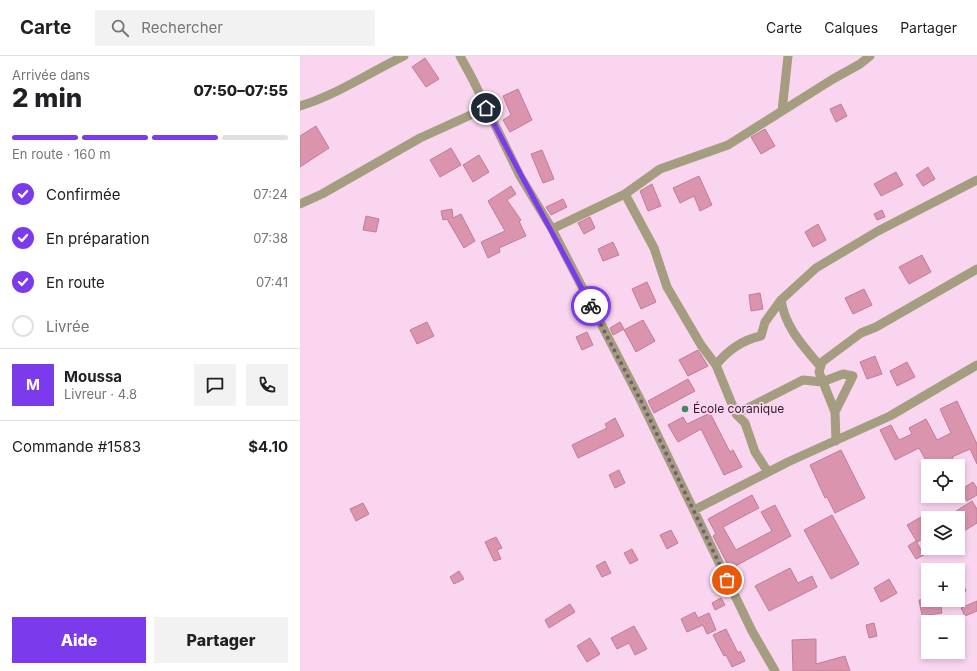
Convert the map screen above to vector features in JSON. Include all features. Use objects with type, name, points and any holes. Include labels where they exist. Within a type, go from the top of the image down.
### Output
[{"type":"street","points":[[300,106],[318,100],[377,68],[404,56]]},
{"type":"street","points":[[460,56],[520,176],[552,229],[641,401],[752,631],[775,671]]},
{"type":"street","points":[[782,111],[788,56]]},
{"type":"street","points":[[552,229],[625,194],[660,170],[728,145],[860,64],[870,56]]},
{"type":"street","points":[[300,204],[322,194],[420,138],[486,108]]},
{"type":"street","points":[[716,365],[731,349],[748,339],[761,336],[765,322],[781,300],[816,268],[878,231],[977,180]]},
{"type":"street","points":[[625,194],[654,248],[667,287],[693,333],[716,365],[736,414],[744,423],[755,452],[768,472]]},
{"type":"street","points":[[836,441],[834,412],[819,372],[822,362],[861,333],[876,327],[977,269]]},
{"type":"street","points":[[781,300],[783,315],[786,321],[800,343],[820,366]]},
{"type":"street","points":[[694,510],[768,472],[890,416],[977,366]]},
{"type":"street","points":[[736,414],[803,380],[822,382],[843,374],[853,376],[834,412]]},
{"type":"building","points":[[425,58],[439,79],[426,87],[412,67]]},
{"type":"building","points":[[518,89],[532,120],[510,132],[503,120],[511,115],[503,96]]},
{"type":"building","points":[[841,104],[847,116],[836,122],[830,109]]},
{"type":"building","points":[[316,126],[329,148],[300,167],[300,136]]},
{"type":"building","points":[[765,129],[775,146],[761,154],[751,137]]},
{"type":"building","points":[[451,148],[461,165],[440,177],[430,160]]},
{"type":"building","points":[[542,150],[554,179],[543,183],[531,154]]},
{"type":"building","points":[[479,155],[489,172],[473,182],[463,165]]},
{"type":"building","points":[[928,167],[935,179],[923,186],[916,175]]},
{"type":"building","points":[[896,172],[903,185],[881,196],[874,184]]},
{"type":"building","points":[[699,176],[712,205],[700,211],[694,196],[680,203],[673,188]]},
{"type":"building","points":[[652,184],[661,206],[648,211],[640,191]]},
{"type":"building","points":[[511,186],[516,194],[507,200],[521,220],[519,221],[526,236],[499,248],[500,252],[488,258],[481,242],[505,231],[488,201]]},
{"type":"building","points":[[563,199],[567,207],[551,215],[546,207]]},
{"type":"building","points":[[452,209],[453,218],[461,214],[475,241],[464,248],[447,219],[443,220],[441,211]]},
{"type":"building","points":[[882,210],[885,217],[877,220],[874,214]]},
{"type":"building","points":[[366,216],[379,219],[376,232],[363,230]]},
{"type":"building","points":[[590,217],[595,228],[584,234],[578,223]]},
{"type":"building","points":[[818,224],[826,240],[813,247],[805,232]]},
{"type":"building","points":[[613,242],[619,255],[603,261],[598,249]]},
{"type":"building","points":[[922,255],[931,272],[909,284],[899,267]]},
{"type":"building","points":[[647,282],[656,302],[641,309],[632,289]]},
{"type":"building","points":[[864,289],[872,305],[853,314],[845,298]]},
{"type":"building","points":[[760,293],[763,309],[751,311],[749,295]]},
{"type":"building","points":[[643,320],[655,341],[636,352],[624,330]]},
{"type":"building","points":[[427,322],[434,336],[417,344],[410,330]]},
{"type":"building","points":[[620,322],[624,329],[613,335],[610,328]]},
{"type":"building","points":[[587,332],[593,345],[582,350],[576,337]]},
{"type":"building","points":[[698,350],[708,366],[688,376],[679,360]]},
{"type":"building","points":[[875,356],[882,374],[867,379],[860,362]]},
{"type":"building","points":[[907,362],[915,377],[897,386],[890,371]]},
{"type":"building","points":[[688,379],[695,391],[654,413],[648,401]]},
{"type":"building","points":[[957,401],[977,444],[977,464],[970,449],[952,457],[953,459],[925,459],[919,448],[895,460],[880,430],[891,425],[899,440],[912,434],[909,428],[926,419],[937,440],[951,433],[940,409]]},
{"type":"building","points":[[710,413],[730,452],[733,450],[742,467],[724,475],[701,429],[678,442],[668,425],[683,417],[687,424]]},
{"type":"building","points":[[615,418],[624,436],[578,458],[572,445],[607,428],[605,424]]},
{"type":"building","points":[[841,450],[865,498],[835,513],[827,497],[825,498],[810,465]]},
{"type":"building","points":[[619,470],[625,483],[615,488],[609,475]]},
{"type":"building","points":[[973,482],[977,488],[977,495],[967,501],[965,498],[965,487]]},
{"type":"building","points":[[752,495],[759,508],[723,527],[736,550],[772,531],[761,512],[775,505],[791,536],[730,569],[713,536],[716,534],[708,519]]},
{"type":"building","points":[[972,501],[977,509],[977,523],[965,530],[965,511],[956,511]]},
{"type":"building","points":[[363,503],[369,514],[356,521],[350,509]]},
{"type":"building","points":[[832,515],[859,564],[831,579],[804,530]]},
{"type":"building","points":[[921,517],[921,540],[917,542],[907,525]]},
{"type":"building","points":[[671,530],[678,543],[667,549],[660,535]]},
{"type":"building","points":[[496,537],[502,548],[497,550],[501,559],[494,561],[485,542]]},
{"type":"building","points":[[916,541],[921,550],[921,555],[924,555],[916,559],[908,546]]},
{"type":"building","points":[[632,549],[638,560],[630,564],[624,553]]},
{"type":"building","points":[[605,561],[611,573],[602,577],[596,566]]},
{"type":"building","points":[[790,568],[798,583],[812,576],[817,587],[769,611],[755,586]]},
{"type":"building","points":[[459,571],[464,579],[454,584],[450,577]]},
{"type":"building","points":[[889,579],[897,593],[881,602],[874,588]]},
{"type":"building","points":[[721,598],[725,605],[715,610],[712,603]]},
{"type":"building","points":[[919,600],[921,600],[921,607],[941,607],[942,613],[922,615]]},
{"type":"building","points":[[977,601],[977,611],[965,616],[961,608]]},
{"type":"building","points":[[570,604],[575,612],[549,628],[545,620]]},
{"type":"building","points":[[695,612],[698,618],[709,613],[716,630],[707,634],[703,625],[687,632],[681,619]]},
{"type":"building","points":[[874,623],[877,636],[869,638],[866,625]]},
{"type":"building","points":[[634,626],[647,649],[635,655],[629,643],[617,649],[611,638]]},
{"type":"building","points":[[726,629],[738,653],[740,651],[745,661],[732,667],[726,655],[724,656],[713,635]]},
{"type":"building","points":[[590,638],[600,654],[587,662],[577,646]]},
{"type":"building","points":[[816,639],[816,664],[845,656],[850,671],[793,671],[792,640]]},
{"type":"way so far","points":[[591,306],[641,401],[727,580]]},
{"type":"place","name":"École coranique","points":[[685,409]]},
{"type":"route","points":[[486,108],[520,176],[552,229],[591,306]]}]
